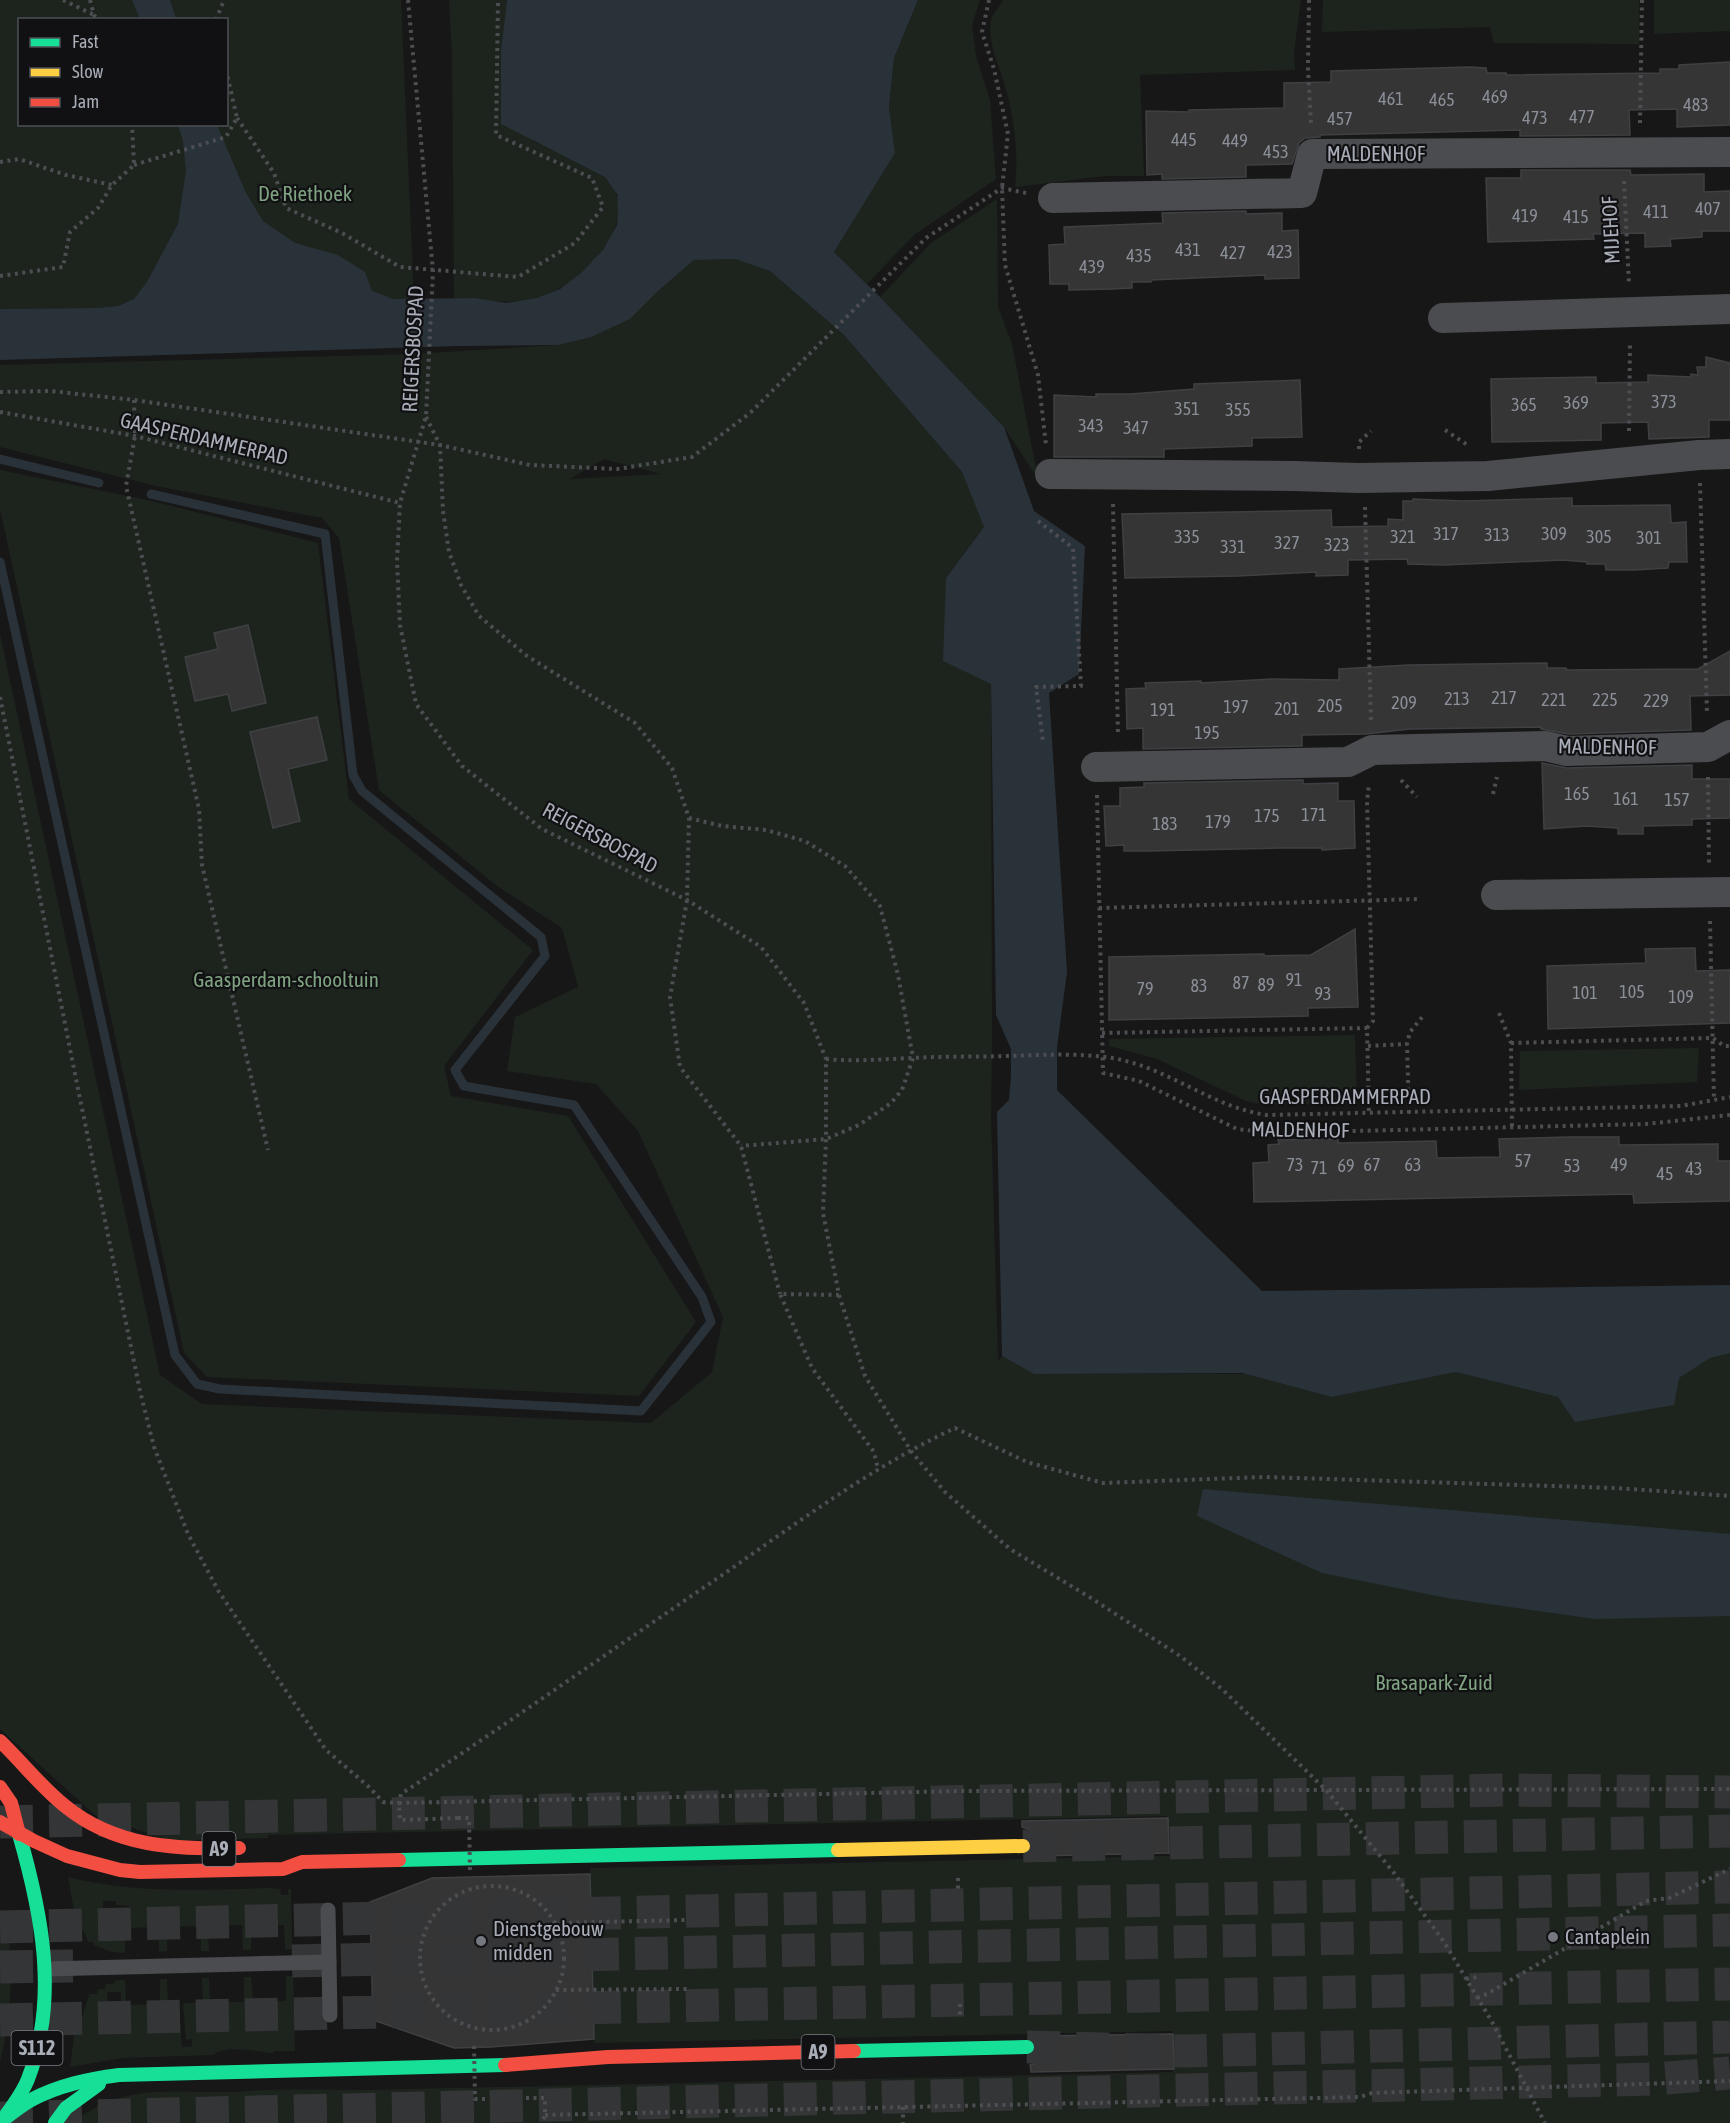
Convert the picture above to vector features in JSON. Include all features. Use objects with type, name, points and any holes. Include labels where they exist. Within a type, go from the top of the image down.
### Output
[{"type":"main road","name":"A9","points":[[0,1741],[65,1806],[101,1829],[149,1846],[247,1848]]},
{"type":"main road","name":"S112","points":[[0,1787],[12,1805],[37,1897],[45,1969],[41,2033],[27,2082],[1,2121]]},
{"type":"main road","points":[[0,1822],[19,1834]]},
{"type":"main road","name":"A9","points":[[19,1834],[76,1861],[140,1872],[283,1869],[302,1862],[1023,1846]]},
{"type":"main road","points":[[288,1851],[302,1862]]},
{"type":"main road","name":"A9","points":[[1,2121],[31,2101],[54,2090],[110,2076],[492,2066],[608,2057],[1027,2047]]},
{"type":"main road","points":[[55,2123],[66,2108],[110,2076]]},
{"type":"street","name":"MALDENHOF","points":[[1053,198],[1302,194],[1312,154],[1730,152]]},
{"type":"street","points":[[1443,318],[1730,309]]},
{"type":"street","points":[[1050,474],[1359,478],[1488,476],[1699,455],[1730,454]]},
{"type":"street","name":"MALDENHOF","points":[[1108,767],[1348,762],[1372,750],[1545,746],[1567,751],[1708,747],[1730,735]]},
{"type":"street","points":[[1496,895],[1730,892]]},
{"type":"lane","points":[[328,1910],[330,2015]]},
{"type":"lane","points":[[45,1969],[329,1962]]},
{"type":"path","points":[[63,0],[94,15]]},
{"type":"path","points":[[90,0],[96,18]]},
{"type":"path","points":[[217,18],[224,0]]},
{"type":"path","name":"REIGERSBOSPAD","points":[[408,0],[433,271],[426,416],[400,503],[397,561],[400,625],[416,704],[462,766],[542,829],[687,900],[761,947],[804,1003],[826,1059],[823,1213],[839,1295],[865,1376],[911,1451],[945,1492],[1010,1549],[1180,1656],[1222,1689],[1327,1791],[1400,1882],[1444,1942],[1545,2123]]},
{"type":"path","points":[[228,79],[237,118],[274,173],[286,208],[342,233],[400,267],[518,277],[575,243],[603,207],[592,178],[496,135],[498,0]]},
{"type":"path","points":[[989,0],[982,32],[994,69],[1008,134],[1002,188],[1005,265],[1038,375],[1050,474]]},
{"type":"path","points":[[1309,0],[1308,68],[1312,154]]},
{"type":"path","name":"MIJEHOF","points":[[1629,462],[1630,312],[1623,168],[1640,136],[1642,0]]},
{"type":"path","points":[[0,276],[63,267],[70,232],[98,208],[112,185],[134,165],[226,137],[237,118]]},
{"type":"path","points":[[132,126],[134,165]]},
{"type":"path","points":[[0,162],[20,159],[66,175],[112,185]]},
{"type":"path","points":[[0,392],[50,392],[134,400],[440,445],[531,465],[617,469],[692,457],[750,413],[926,238],[1002,188],[1053,198]]},
{"type":"path","points":[[134,400],[135,436],[126,486],[200,809],[202,865],[268,1150]]},
{"type":"path","name":"GAASPERDAMMERPAD","points":[[0,412],[135,436],[400,503]]},
{"type":"path","points":[[426,416],[440,445],[443,511],[449,552],[461,585],[479,616],[527,656],[635,723],[672,768],[689,818],[687,900],[670,997],[680,1067],[741,1146],[780,1294],[813,1368],[874,1452],[878,1469]]},
{"type":"path","points":[[1371,431],[1359,442],[1359,478],[1365,504],[1372,750]]},
{"type":"path","points":[[1103,1056],[1099,908],[1108,767],[1112,476]]},
{"type":"path","points":[[1038,521],[1074,548],[1081,686],[1036,687],[1043,741]]},
{"type":"path","points":[[0,698],[140,1391],[154,1447],[188,1534],[219,1592],[326,1750],[383,1802],[962,1791],[1730,1789]]},
{"type":"path","name":"MALDENHOF","points":[[1369,1114],[1367,1028],[1373,1022],[1367,801],[1372,750]]},
{"type":"path","points":[[689,818],[722,826],[766,831],[805,841],[845,866],[880,906],[898,975],[913,1058],[902,1090],[891,1103],[859,1125],[826,1138],[741,1146]]},
{"type":"path","points":[[1099,908],[1420,899]]},
{"type":"path","points":[[1499,1013],[1511,1043],[1512,1127]]},
{"type":"path","points":[[1409,1113],[1407,1044],[1410,1032],[1423,1016]]},
{"type":"path","points":[[1102,1033],[1367,1028]]},
{"type":"path","points":[[1511,1043],[1713,1038],[1724,1046],[1730,1046]]},
{"type":"path","points":[[1368,1046],[1407,1044]]},
{"type":"path","name":"GAASPERDAMMERPAD","points":[[826,1059],[852,1062],[1070,1054],[1103,1056],[1143,1065],[1247,1112],[1268,1115],[1681,1106],[1730,1097]]},
{"type":"path","name":"MALDENHOF","points":[[1103,1056],[1103,1073],[1139,1081],[1237,1129],[1271,1133],[1646,1124],[1730,1115]]},
{"type":"path","points":[[780,1294],[839,1295]]},
{"type":"path","points":[[470,1872],[468,1818],[400,1820],[401,1794],[878,1469],[955,1428],[1027,1462],[1103,1483],[1264,1477],[1616,1488],[1730,1496]]},
{"type":"path","points":[[1477,1998],[1646,1901],[1669,1898],[1730,1869]]},
{"type":"path","points":[[958,1879],[958,1892]]},
{"type":"path","points":[[497,1886],[521,1892],[542,1907],[554,1923],[562,1943],[564,1959],[562,1976],[556,1990],[541,2011],[519,2025],[495,2031],[470,2027],[448,2015],[431,1997],[424,1982],[419,1957],[424,1933],[432,1918],[449,1900],[471,1889],[497,1886]]},
{"type":"path","points":[[554,1923],[687,1920]]},
{"type":"path","points":[[1466,1979],[1478,1977]]},
{"type":"path","points":[[556,1990],[687,1989]]},
{"type":"path","points":[[960,2004],[960,2011]]},
{"type":"path","points":[[474,2046],[475,2099],[486,2099]]},
{"type":"path","points":[[545,2115],[1360,2097],[1372,2093],[1730,2081]]},
{"type":"path","points":[[536,2098],[545,2098],[545,2115],[542,2123]]},
{"type":"path","points":[[903,2107],[903,2123]]},
{"type":"green space","name":"De Riethoek","points":[[0,0],[401,0],[414,299],[135,299],[118,306],[0,309]]},
{"type":"green space","points":[[449,0],[507,0],[501,50],[533,141],[602,175],[617,196],[618,215],[613,233],[602,251],[571,281],[554,292],[537,298],[506,302],[454,298],[452,56]]},
{"type":"green space","points":[[918,0],[980,0],[972,25],[976,56],[990,100],[996,179],[914,235],[867,284],[834,252],[895,153],[889,107],[894,58]]},
{"type":"green space","points":[[1003,0],[1301,0],[1294,52],[1295,70],[1140,75],[1144,176],[1104,176],[1015,187],[1016,149],[1013,125],[990,29],[993,15]]},
{"type":"green space","points":[[1323,0],[1639,0],[1639,44],[1494,43],[1490,27],[1322,32]]},
{"type":"green space","points":[[1654,0],[1730,0],[1730,31],[1654,34]]},
{"type":"green space","points":[[997,199],[998,306],[1012,344],[1038,479],[1004,427],[880,297],[931,243]]},
{"type":"green space","name":"Brasapark-Zuid","points":[[735,259],[770,271],[844,335],[962,472],[984,527],[946,578],[991,684],[991,1117],[998,1361],[1002,1356],[1034,1374],[1246,1374],[1332,1397],[1456,1372],[1558,1397],[1679,1378],[1710,1357],[1730,1353],[1730,2123],[71,2123],[110,2101],[146,2093],[165,2092],[369,2090],[1173,2072],[1173,2031],[594,2043],[590,1868],[1169,1856],[1167,1816],[268,1835],[268,1838],[171,1841],[96,1816],[0,1729],[0,634],[160,1375],[202,1404],[651,1423],[712,1372],[723,1317],[638,1131],[596,1084],[507,1071],[515,1017],[578,987],[562,928],[497,886],[379,790],[339,538],[322,518],[156,486],[0,447],[0,365],[413,354],[558,345],[630,319],[694,260]],"holes":[[[604,459],[661,474],[570,479]]]},
{"type":"green space","name":"Gaasperdam-schooltuin","points":[[0,470],[152,501],[318,543],[349,799],[533,950],[444,1066],[451,1096],[568,1116],[696,1322],[639,1396],[207,1377],[184,1353],[0,509]]},
{"type":"green space","points":[[1355,1035],[1357,1103],[1265,1105],[1246,1101],[1157,1059],[1109,1046],[1109,1039]]},
{"type":"green space","points":[[1699,1048],[1697,1082],[1519,1090],[1520,1051]]},
{"type":"green space","points":[[68,1877],[143,1888],[194,1890],[270,1888],[280,1889],[281,1895],[288,1895],[288,1889],[291,1889],[292,1949],[285,1949],[284,1925],[251,1925],[251,1950],[243,1950],[242,1925],[208,1926],[209,1951],[201,1951],[201,1926],[167,1927],[167,1951],[159,1952],[159,1927],[129,1928],[129,1906],[116,1905],[116,1901],[103,1901],[103,1909],[125,1909],[125,1953],[112,1952],[94,1945],[93,1942],[88,1942],[84,1931],[77,1928]]},
{"type":"green space","points":[[0,1914],[5,1914],[11,1970],[7,2026],[0,2062]]},
{"type":"green space","points":[[286,1976],[293,1976],[295,2051],[273,2051],[273,2053],[234,2049],[213,2055],[122,2058],[70,2067],[76,2022],[82,2018],[89,1994],[97,1994],[98,1989],[104,1989],[106,1984],[113,1984],[116,1980],[125,1980],[126,2005],[160,2004],[160,1979],[167,1979],[168,2003],[179,2004],[182,2047],[192,2046],[192,2039],[186,2040],[183,2003],[203,2003],[202,1978],[209,1978],[210,2002],[244,2002],[244,1977],[251,1977],[253,2001],[286,2001]],"holes":[[[107,1992],[121,1992],[121,2016],[108,2016]]]},
{"type":"shaded area","points":[[132,0],[170,0],[176,18],[140,18]]},
{"type":"shaded area","points":[[507,0],[918,0],[894,58],[889,107],[895,153],[834,252],[1004,427],[1034,511],[1085,546],[1079,674],[1049,693],[1067,972],[1057,1047],[1057,1090],[1262,1291],[1730,1285],[1730,1353],[1710,1358],[1679,1378],[1674,1405],[1575,1422],[1558,1397],[1456,1372],[1332,1397],[1242,1373],[1034,1374],[1002,1356],[997,1112],[1009,1100],[1011,1049],[996,1015],[991,684],[943,661],[946,578],[984,527],[962,472],[844,335],[770,271],[735,259],[694,260],[630,319],[591,337],[558,345],[0,360],[0,309],[118,306],[134,299],[147,282],[178,224],[186,171],[183,141],[178,126],[217,126],[246,193],[263,221],[295,243],[338,255],[365,272],[372,291],[393,299],[475,298],[506,303],[537,298],[560,289],[581,273],[603,250],[617,225],[617,194],[605,177],[501,124],[501,50]]},
{"type":"shaded area","points":[[1203,1489],[1730,1534],[1730,1616],[1595,1619],[1447,1598],[1322,1573],[1197,1516]]},
{"type":"building","points":[[1730,62],[1730,125],[1677,127],[1677,109],[1629,110],[1630,135],[1520,136],[1520,130],[1320,135],[1320,137],[1305,138],[1299,143],[1292,164],[1246,165],[1246,177],[1162,179],[1162,174],[1147,175],[1146,111],[1189,112],[1189,110],[1284,108],[1284,83],[1331,82],[1331,71],[1469,67],[1486,68],[1487,73],[1506,73],[1506,75],[1660,73],[1660,69],[1679,69],[1679,65]]},
{"type":"building","points":[[1521,170],[1630,170],[1631,175],[1704,174],[1704,192],[1730,191],[1730,231],[1702,231],[1702,237],[1670,239],[1671,246],[1645,247],[1645,233],[1593,234],[1594,239],[1488,242],[1486,178],[1521,178]]},
{"type":"building","points":[[1246,211],[1246,214],[1282,213],[1282,231],[1298,230],[1299,278],[1265,279],[1265,275],[1151,280],[1151,282],[1132,282],[1132,288],[1111,289],[1069,290],[1069,284],[1050,284],[1049,245],[1065,244],[1064,227],[1163,223],[1162,213]]},
{"type":"building","points":[[1706,357],[1730,363],[1730,420],[1709,420],[1709,437],[1649,439],[1648,422],[1601,423],[1601,440],[1492,442],[1491,379],[1596,377],[1596,383],[1648,382],[1648,375],[1691,377],[1691,374],[1698,375],[1697,367],[1706,367]]},
{"type":"building","points":[[1300,380],[1302,437],[1252,438],[1252,446],[1164,449],[1164,457],[1054,457],[1054,395],[1096,397],[1096,394],[1194,389],[1194,384]]},
{"type":"building","points":[[1572,498],[1572,506],[1670,505],[1671,523],[1686,522],[1687,562],[1669,562],[1668,568],[1606,570],[1605,564],[1563,560],[1443,565],[1408,564],[1407,559],[1348,560],[1348,575],[1316,576],[1316,572],[1125,578],[1122,514],[1331,510],[1332,527],[1388,526],[1388,519],[1403,520],[1403,501],[1413,501],[1413,499],[1463,501]]},
{"type":"building","points":[[248,625],[266,703],[232,711],[228,694],[195,701],[185,657],[218,649],[214,633]]},
{"type":"building","points":[[1730,651],[1730,695],[1690,696],[1691,730],[1569,734],[1541,729],[1541,727],[1410,729],[1366,734],[1302,735],[1302,746],[1143,749],[1143,728],[1127,729],[1126,689],[1146,688],[1145,683],[1272,679],[1339,680],[1339,669],[1409,665],[1547,663],[1547,668],[1566,668],[1567,670],[1698,669]]},
{"type":"building","points":[[317,717],[327,760],[288,769],[300,821],[273,828],[250,732]]},
{"type":"building","points":[[1542,763],[1567,768],[1692,765],[1692,779],[1730,779],[1730,818],[1692,819],[1692,825],[1643,826],[1643,834],[1618,834],[1618,828],[1587,826],[1544,829]]},
{"type":"building","points":[[1303,780],[1303,784],[1338,783],[1338,801],[1354,801],[1355,848],[1124,851],[1124,845],[1106,846],[1104,806],[1120,806],[1120,788],[1144,787],[1144,783]]},
{"type":"building","points":[[1355,929],[1358,1007],[1308,1008],[1308,1016],[1109,1020],[1109,957],[1311,955]]},
{"type":"building","points":[[1695,948],[1696,971],[1730,970],[1730,1023],[1548,1029],[1547,966],[1646,963],[1645,949]]},
{"type":"building","points":[[1619,1137],[1619,1145],[1718,1144],[1718,1161],[1730,1161],[1730,1201],[1634,1203],[1633,1194],[1254,1202],[1253,1163],[1269,1162],[1268,1145],[1279,1144],[1278,1140],[1338,1139],[1338,1143],[1436,1141],[1437,1158],[1500,1157],[1499,1139]]},
{"type":"building","points":[[1168,1818],[1169,1853],[1038,1856],[1042,1846],[1039,1837],[1032,1830],[1022,1827],[1022,1821]]},
{"type":"building","name":"Dienstgebouw midden","points":[[590,1874],[594,2039],[454,2048],[373,2020],[370,1902],[432,1878]]},
{"type":"building","points":[[1173,2034],[1174,2069],[1031,2072],[1030,2065],[1037,2063],[1044,2055],[1046,2046],[1042,2036]]},
{"type":"waterway","points":[[0,459],[99,483]]},
{"type":"waterway","points":[[0,562],[175,1355],[197,1384],[220,1389],[641,1411],[711,1322],[702,1297],[574,1105],[464,1086],[455,1070],[545,956],[541,937],[362,791],[353,775],[325,534],[151,494]]},
{"type":"tunnel","points":[[0,1822],[1505,1790],[1730,1792]]},
{"type":"tunnel","points":[[1023,1846],[1730,1831]]},
{"type":"tunnel","points":[[0,1927],[1730,1887]]},
{"type":"tunnel","points":[[292,1961],[1730,1930]]},
{"type":"tunnel","points":[[0,1967],[73,1966]]},
{"type":"tunnel","points":[[0,2020],[1730,1984]]},
{"type":"tunnel","points":[[1027,2047],[1185,2051],[1730,2037]]},
{"type":"tunnel","points":[[0,2118],[1654,2079],[1730,2073]]},
{"type":"traffic: fast","points":[[6,2115],[26,2084],[37,2049],[43,2018],[45,1987],[40,1926],[19,1834]]},
{"type":"traffic: fast","points":[[399,1860],[838,1850]]},
{"type":"traffic: fast","points":[[854,2051],[1027,2047]]},
{"type":"traffic: fast","points":[[0,2122],[27,2102],[52,2090],[119,2075],[505,2065]]},
{"type":"traffic: fast","points":[[55,2123],[66,2108],[99,2084]]},
{"type":"traffic: slow","points":[[838,1850],[1023,1846]]},
{"type":"traffic: jam","points":[[0,1741],[56,1799],[84,1820],[105,1830],[126,1838],[170,1846],[239,1848]]},
{"type":"traffic: jam","points":[[0,1787],[11,1803],[19,1834]]},
{"type":"traffic: jam","points":[[0,1822],[67,1856],[120,1870],[140,1872],[283,1869],[302,1862],[399,1860]]},
{"type":"traffic: jam","points":[[505,2065],[608,2057],[854,2051]]},
{"type":"place","name":"Cantaplein","points":[[1553,1937]]},
{"type":"place","name":"Dienstgebouw midden","points":[[481,1941]]}]
